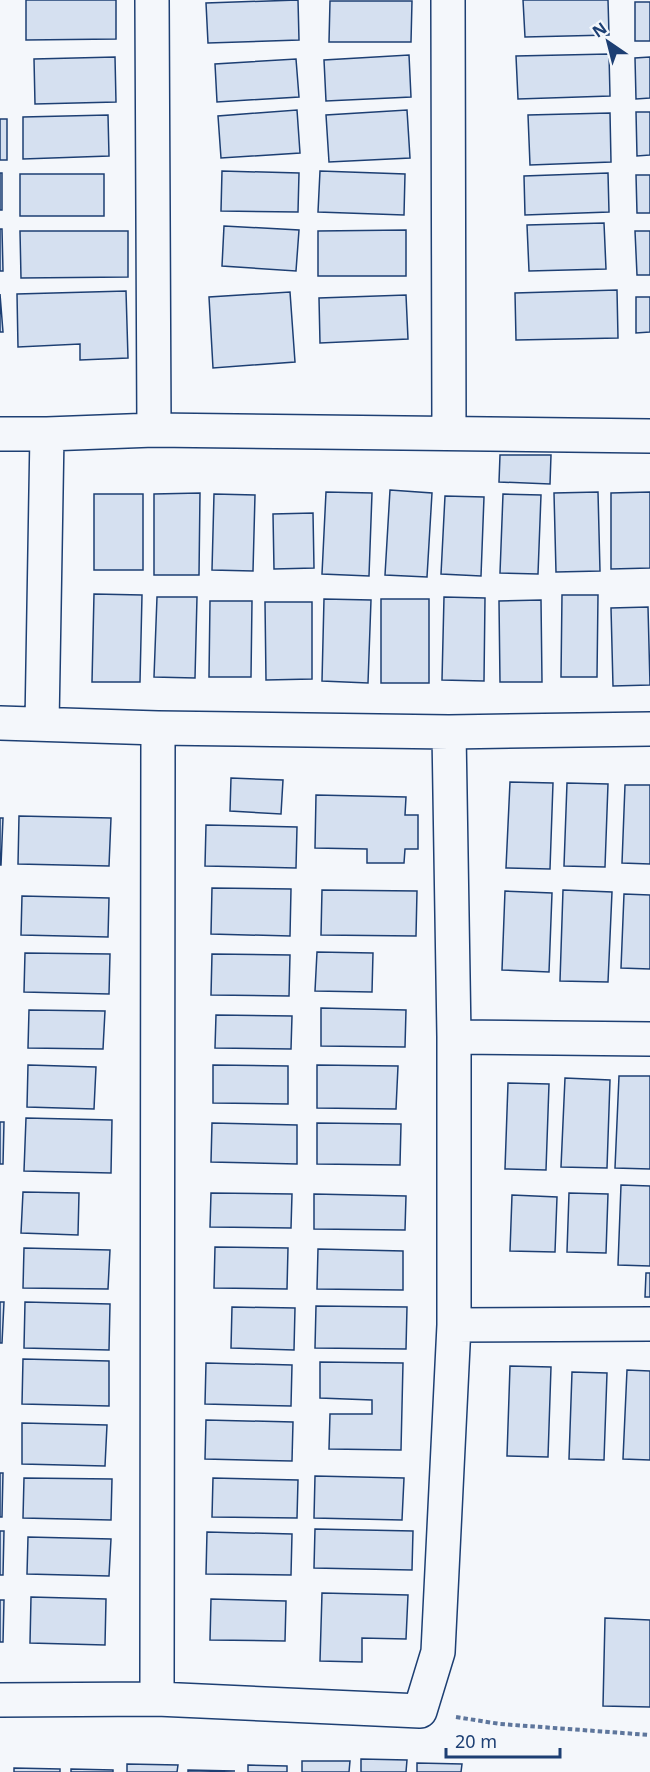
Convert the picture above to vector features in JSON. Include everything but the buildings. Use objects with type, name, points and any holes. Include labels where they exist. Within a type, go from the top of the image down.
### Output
[{"type":"street","points":[[152,0],[154,430]]},
{"type":"street","points":[[448,0],[449,433]]},
{"type":"street","points":[[0,434],[154,430],[650,436]]},
{"type":"street","points":[[42,724],[47,434]]},
{"type":"street","points":[[0,723],[158,728],[449,732],[650,729]]},
{"type":"street","points":[[157,1699],[158,728]]},
{"type":"street","points":[[0,1700],[157,1699],[420,1711],[438,1652],[454,1325],[454,1037],[449,732]]},
{"type":"street","points":[[454,1037],[650,1039]]},
{"type":"street","points":[[454,1325],[650,1324]]},
{"type":"path","points":[[420,1711],[500,1724],[650,1735]]}]
